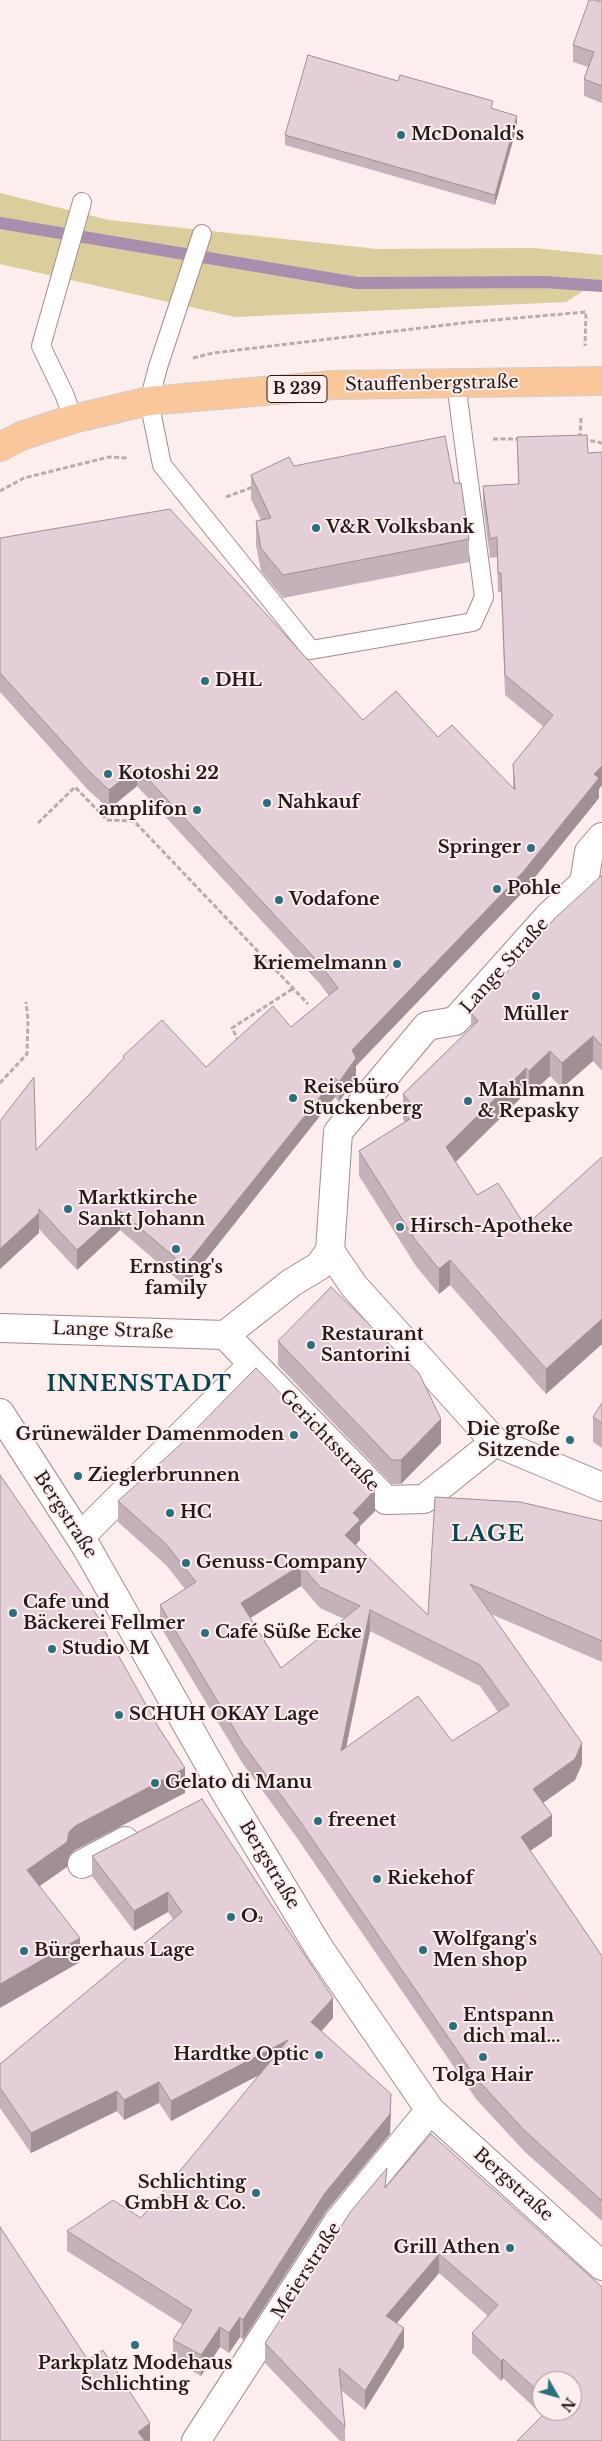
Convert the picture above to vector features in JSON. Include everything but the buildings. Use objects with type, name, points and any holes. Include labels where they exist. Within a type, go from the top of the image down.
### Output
[{"type":"main road","name":"Stauffenbergstraße","points":[[0,447],[21,436],[73,419],[149,401],[334,386],[602,381]]},
{"type":"street","name":"Lange Straße","points":[[330,1251],[327,1187],[338,1132],[393,1073],[428,1026],[455,1021],[511,950],[584,883],[589,852],[602,837]]},
{"type":"street","points":[[80,1537],[259,1370],[225,1335],[291,1283],[319,1266],[330,1251],[354,1286],[496,1442],[602,1487]]},
{"type":"street","name":"Lange Straße","points":[[0,1328],[225,1335]]},
{"type":"street","name":"Gerichtsstraße","points":[[259,1370],[386,1500],[424,1499],[496,1442]]},
{"type":"street","name":"Bergstraße","points":[[0,1413],[112,1590],[224,1790],[319,1948],[430,2110],[602,2266]]},
{"type":"street","points":[[199,1803],[224,1790]]},
{"type":"street","points":[[82,1864],[148,1829]]},
{"type":"street","name":"Meierstraße","points":[[196,2441],[338,2222],[430,2110]]},
{"type":"lane","points":[[73,419],[65,396],[41,346],[82,202]]},
{"type":"lane","points":[[202,234],[158,367],[149,401],[162,465],[311,650],[473,622],[484,597],[456,383]]},
{"type":"path","points":[[462,440],[525,439]]},
{"type":"path","points":[[571,439],[602,443]]},
{"type":"path","points":[[0,491],[24,478],[109,457],[132,458],[162,465]]},
{"type":"path","points":[[217,500],[254,487]]},
{"type":"path","points":[[38,823],[75,787],[107,820],[134,821],[308,1004]]},
{"type":"path","points":[[240,1043],[232,1028],[294,988]]},
{"type":"path","points":[[0,1083],[27,1054],[28,1020],[26,1002]]},
{"type":"shaded area","points":[[0,193],[109,220],[377,249],[534,248],[602,255],[602,279],[566,302],[235,317],[0,264]]},
{"type":"waterway","points":[[0,223],[357,283],[544,282],[602,286]]},
{"type":"place","name":"McDonald's","points":[[401,135]]},
{"type":"place","name":"V&R Volksbank","points":[[316,528]]},
{"type":"place","name":"DHL","points":[[205,681]]},
{"type":"place","name":"Kotoshi 22","points":[[108,774]]},
{"type":"place","name":"Nahkauf","points":[[267,803]]},
{"type":"place","name":"amplifon","points":[[197,810]]},
{"type":"place","name":"Springer","points":[[531,848]]},
{"type":"place","name":"Pohle","points":[[497,889]]},
{"type":"place","name":"Vodafone","points":[[279,900]]},
{"type":"place","name":"Kriemelmann","points":[[397,964]]},
{"type":"place","name":"Müller","points":[[536,996]]},
{"type":"place","name":"Reisebüro Stuckenberg","points":[[293,1098]]},
{"type":"place","name":"Mahlmann & Repasky","points":[[468,1101]]},
{"type":"place","name":"Marktkirche Sankt Johann","points":[[68,1209]]},
{"type":"place","name":"Hirsch-Apotheke","points":[[400,1227]]},
{"type":"place","name":"Ernsting's family","points":[[176,1249]]},
{"type":"place","name":"Restaurant Santorini","points":[[311,1345]]},
{"type":"place","name":"Grünewälder Damenmoden","points":[[294,1435]]},
{"type":"place","name":"Die große Sitzende","points":[[570,1440]]},
{"type":"place","name":"Zieglerbrunnen","points":[[78,1476]]},
{"type":"place","name":"HC","points":[[170,1513]]},
{"type":"place","name":"Genuss-Company","points":[[186,1563]]},
{"type":"place","name":"Cafe und Bäckerei Fellmer","points":[[13,1613]]},
{"type":"place","name":"Café Süße Ecke","points":[[205,1633]]},
{"type":"place","name":"Studio M","points":[[52,1649]]},
{"type":"place","name":"SCHUH OKAY Lage","points":[[119,1715]]},
{"type":"place","name":"Gelato di Manu","points":[[155,1783]]},
{"type":"place","name":"freenet","points":[[318,1821]]},
{"type":"place","name":"Riekehof","points":[[377,1879]]},
{"type":"place","name":"O₂","points":[[231,1917]]},
{"type":"place","name":"Wolfgang's Men shop","points":[[423,1950]]},
{"type":"place","name":"Bürgerhaus Lage","points":[[24,1951]]},
{"type":"place","name":"Entspann dich mal...","points":[[453,2026]]},
{"type":"place","name":"Hardtke Optic","points":[[319,2055]]},
{"type":"place","name":"Tolga Hair","points":[[483,2057]]},
{"type":"place","name":"Schlichting GmbH & Co.","points":[[256,2193]]},
{"type":"place","name":"Grill Athen","points":[[510,2248]]},
{"type":"place","name":"Parkplatz Modehaus Schlichting","points":[[135,2345]]},
{"type":"district","name":"INNENSTADT","points":[[139,1385]]},
{"type":"district","name":"LAGE","points":[[488,1535]]}]
